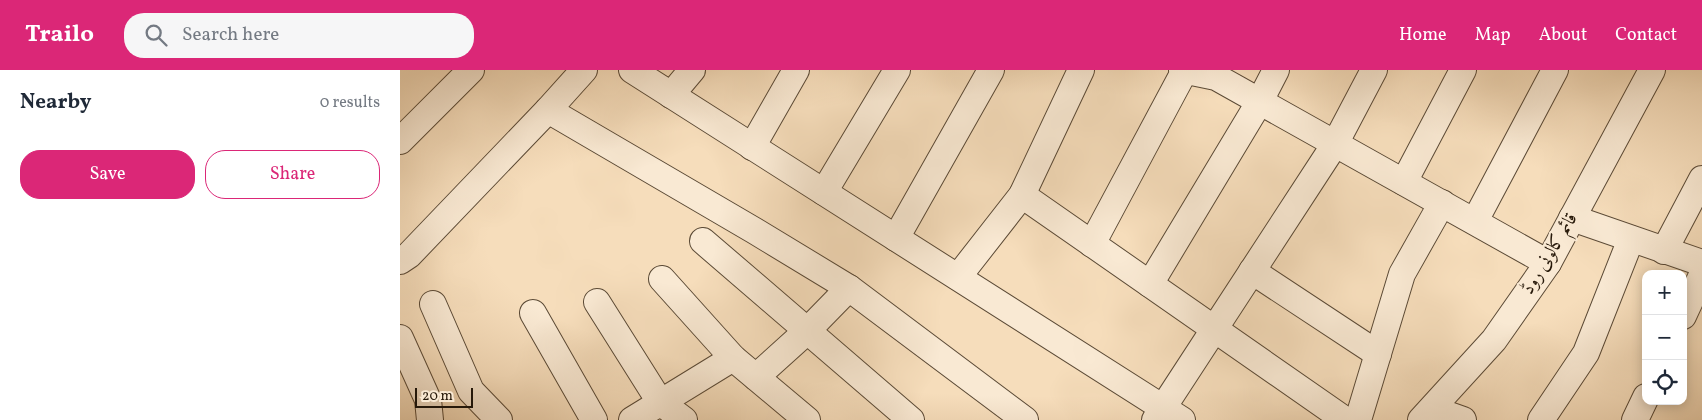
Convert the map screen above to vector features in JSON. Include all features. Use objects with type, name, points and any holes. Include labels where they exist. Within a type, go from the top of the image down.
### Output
[{"type":"street","points":[[400,141],[471,70]]},
{"type":"street","points":[[400,261],[409,255],[584,70]]},
{"type":"street","points":[[632,70],[958,278],[1167,416],[1214,329],[1336,144],[1374,70]]},
{"type":"street","points":[[671,95],[692,70]]},
{"type":"street","points":[[752,146],[796,70]]},
{"type":"street","points":[[824,192],[897,70]]},
{"type":"street","points":[[896,238],[991,70]]},
{"type":"street","points":[[958,278],[1022,195],[1081,70]]},
{"type":"street","points":[[1092,244],[1184,70],[1216,77],[1548,263]]},
{"type":"street","points":[[1150,284],[1260,101],[1276,70]]},
{"type":"street","points":[[1404,182],[1463,70]]},
{"type":"street","points":[[1475,222],[1555,70]]},
{"type":"street","name":"قائم کالونی روڈ","points":[[1426,415],[1494,340],[1548,263],[1652,70]]},
{"type":"street","points":[[548,110],[849,288],[1025,420]]},
{"type":"street","points":[[1664,251],[1702,179]]},
{"type":"street","points":[[1022,195],[1344,420]]},
{"type":"street","points":[[1358,420],[1402,274],[1442,203]]},
{"type":"street","points":[[1572,218],[1702,263]]},
{"type":"street","points":[[1541,420],[1586,353],[1631,239]]},
{"type":"street","points":[[703,242],[911,420]]},
{"type":"street","points":[[1252,271],[1378,354]]},
{"type":"street","points":[[1683,315],[1702,275]]},
{"type":"street","points":[[662,279],[733,358],[807,420]]},
{"type":"street","points":[[756,377],[807,331],[849,288]]},
{"type":"street","points":[[597,302],[660,402],[684,420]]},
{"type":"street","points":[[433,304],[471,391],[499,420]]},
{"type":"street","points":[[533,313],[594,420]]},
{"type":"street","points":[[400,338],[428,400],[430,420]]},
{"type":"street","points":[[632,420],[733,358]]},
{"type":"street","points":[[1635,420],[1642,405]]},
{"type":"street","points":[[1426,415],[1463,420]]}]
